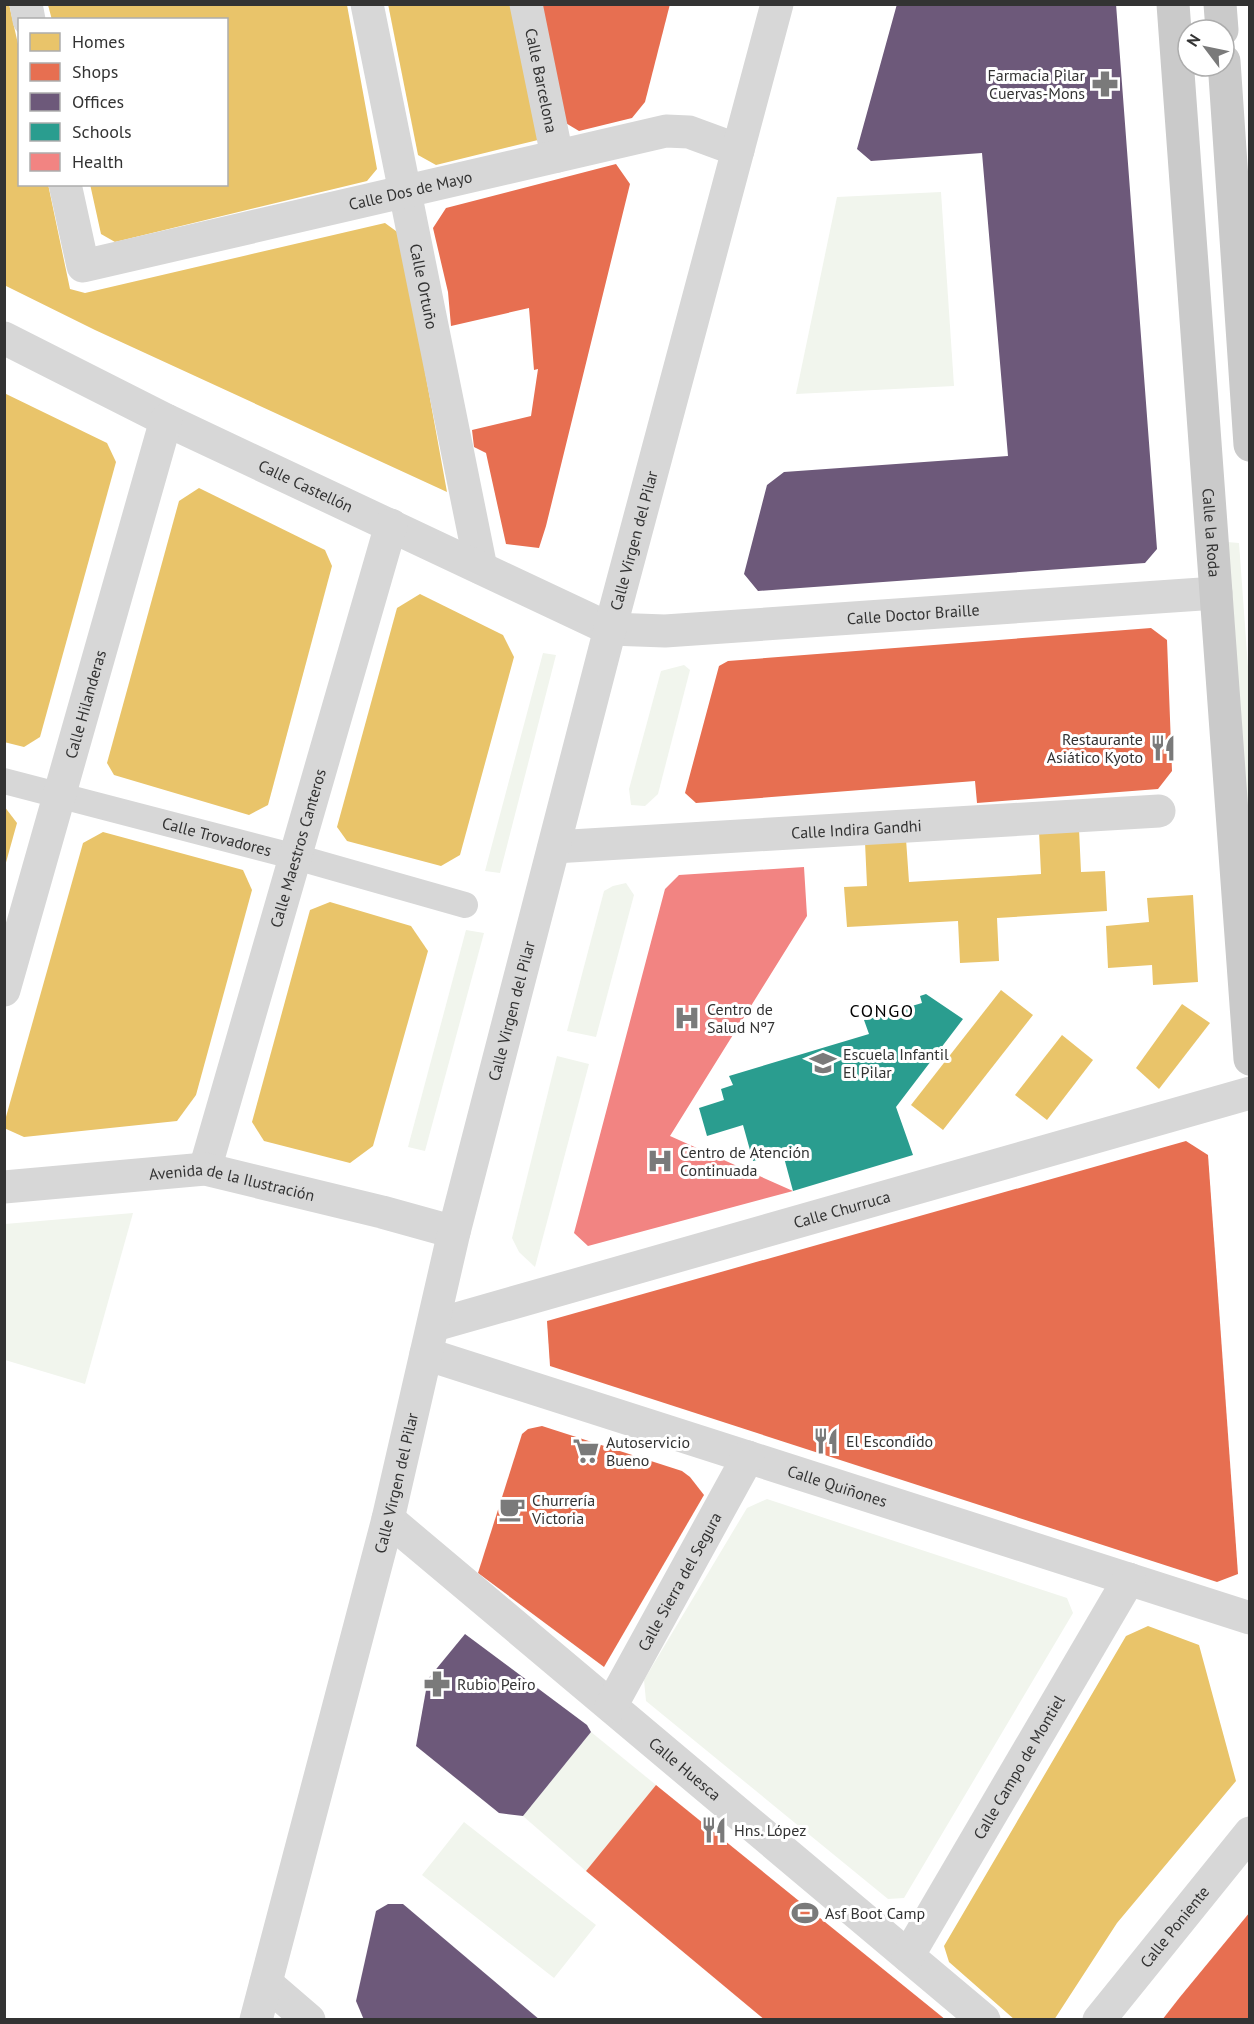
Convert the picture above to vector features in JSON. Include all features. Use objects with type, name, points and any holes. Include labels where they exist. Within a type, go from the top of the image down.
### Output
[{"type":"main road","name":"Calle la Roda","points":[[1173,4],[1250,1059]]},
{"type":"main road","points":[[1225,78],[1250,444]]},
{"type":"street","name":"Calle Ortuño","points":[[367,4],[481,568]]},
{"type":"street","name":"Calle Barcelona","points":[[526,4],[557,156]]},
{"type":"street","name":"Calle Virgen del Pilar","points":[[256,2019],[388,1519],[454,1232],[610,628],[777,4]]},
{"type":"street","name":"Calle Dos de Mayo","points":[[65,186],[83,267],[666,131],[689,132],[738,150]]},
{"type":"street","name":"Calle Castellón","points":[[4,338],[166,420],[610,628]]},
{"type":"street","name":"Calle Hilanderas","points":[[4,990],[166,420]]},
{"type":"street","name":"Calle Maestros Canteros","points":[[205,1169],[391,525]]},
{"type":"street","name":"Calle Doctor Braille","points":[[610,628],[665,631],[1216,593]]},
{"type":"street","name":"Calle Trovadores","points":[[4,781],[296,857],[465,906]]},
{"type":"street","name":"Calle Indira Gandhi","points":[[554,847],[1159,811]]},
{"type":"street","name":"Calle Churruca","points":[[430,1340],[1250,1093]]},
{"type":"street","name":"Avenida de la Ilustración","points":[[4,1187],[205,1169],[454,1232]]},
{"type":"street","name":"Calle Quiñones","points":[[430,1340],[748,1457],[1250,1618]]},
{"type":"street","name":"Calle Sierra del Segura","points":[[611,1706],[748,1457]]},
{"type":"street","name":"Calle Huesca","points":[[388,1519],[984,2019]]},
{"type":"street","name":"Calle Campo de Montiel","points":[[908,1956],[1129,1579]]},
{"type":"street","name":"Calle Poniente","points":[[1099,2019],[1250,1833]]},
{"type":"street","points":[[266,1983],[309,2019]]},
{"type":"shaded area","points":[[941,192],[954,386],[796,394],[837,197]]},
{"type":"shaded area","points":[[1227,542],[1239,543],[1249,681],[1249,841]]},
{"type":"shaded area","points":[[543,653],[556,655],[500,873],[485,871]]},
{"type":"shaded area","points":[[684,665],[690,670],[658,794],[645,806],[631,805],[629,789],[661,671]]},
{"type":"shaded area","points":[[626,883],[634,895],[596,1037],[567,1031],[604,891]]},
{"type":"shaded area","points":[[466,930],[484,933],[425,1151],[408,1147]]},
{"type":"shaded area","points":[[557,1056],[589,1064],[535,1267],[519,1252],[512,1238]]},
{"type":"shaded area","points":[[133,1213],[85,1384],[5,1360],[5,1224]]},
{"type":"shaded area","points":[[767,1499],[1067,1598],[1073,1613],[904,1898],[888,1899],[646,1701],[644,1680],[747,1508]]},
{"type":"shaded area","points":[[591,1732],[656,1785],[586,1871],[523,1816]]},
{"type":"shaded area","points":[[464,1822],[596,1925],[554,1978],[422,1875]]},
{"type":"building: Homes","points":[[4,4],[9,4],[18,44],[18,186],[48,186],[70,289],[85,293],[385,223],[400,234],[447,492],[95,330],[4,285]]},
{"type":"building: Homes","points":[[388,4],[513,4],[538,140],[436,165],[418,155]]},
{"type":"building: Homes","points":[[48,5],[347,5],[377,169],[367,181],[115,242],[101,234],[90,186],[228,186],[228,18],[51,18]]},
{"type":"building: Homes","points":[[4,393],[107,443],[116,462],[40,737],[24,747],[4,742]]},
{"type":"building: Homes","points":[[199,488],[325,550],[332,566],[268,805],[249,815],[114,775],[107,763],[179,501]]},
{"type":"building: Homes","points":[[420,594],[503,635],[514,657],[460,855],[441,866],[347,841],[337,827],[397,608]]},
{"type":"building: Homes","points":[[4,806],[17,823],[5,866],[4,865]]},
{"type":"building: Homes","points":[[1079,829],[1081,872],[1105,871],[1107,911],[997,918],[999,961],[960,963],[958,921],[847,927],[844,887],[867,886],[865,842],[906,839],[909,882],[1041,874],[1039,831]]},
{"type":"building: Homes","points":[[103,832],[243,870],[252,890],[196,1095],[177,1121],[24,1137],[4,1128],[4,1124],[83,843]]},
{"type":"building: Homes","points":[[1193,895],[1198,982],[1153,985],[1152,965],[1108,968],[1106,926],[1149,922],[1147,898]]},
{"type":"building: Homes","points":[[330,902],[411,926],[428,951],[373,1146],[350,1163],[264,1141],[252,1122],[310,910]]},
{"type":"building: Homes","points":[[1001,990],[1033,1015],[943,1130],[911,1105]]},
{"type":"building: Homes","points":[[1182,1004],[1210,1023],[1159,1089],[1136,1068]]},
{"type":"building: Homes","points":[[1062,1035],[1093,1060],[1047,1120],[1015,1095]]},
{"type":"building: Homes","points":[[1148,1626],[1199,1645],[1236,1781],[1117,1923],[1054,2020],[1015,2020],[949,1962],[944,1946],[1126,1636]]},
{"type":"building: Shops","points":[[542,4],[670,4],[645,102],[632,118],[579,131],[564,122]]},
{"type":"building: Shops","points":[[616,164],[630,184],[546,526],[539,548],[506,544],[486,453],[474,447],[472,430],[531,416],[538,369],[534,370],[529,308],[451,326],[448,292],[433,228],[446,208]]},
{"type":"building: Shops","points":[[1151,628],[1167,640],[1172,771],[1158,789],[977,803],[975,781],[696,803],[685,793],[719,666],[728,661]]},
{"type":"building: Shops","points":[[1186,1141],[1208,1155],[1238,1574],[1217,1582],[550,1366],[547,1321]]},
{"type":"building: Shops","points":[[542,1426],[682,1471],[690,1477],[704,1495],[604,1667],[478,1573],[522,1434],[528,1429]]},
{"type":"building: Shops","points":[[656,1785],[946,2020],[765,2020],[586,1871]]},
{"type":"building: Shops","points":[[1250,1912],[1250,2020],[1162,2020],[1180,1997]]},
{"type":"building: Offices","points":[[897,4],[1116,4],[1157,549],[1145,563],[758,591],[744,574],[767,485],[784,472],[1008,456],[982,153],[871,161],[857,149]]},
{"type":"building: Offices","points":[[465,1634],[587,1725],[591,1732],[523,1816],[499,1813],[416,1746],[428,1679]]},
{"type":"building: Offices","points":[[388,1904],[403,1904],[540,2020],[364,2020],[356,2001],[376,1911]]},
{"type":"building: Schools","points":[[926,994],[963,1019],[896,1107],[913,1155],[793,1191],[783,1154],[753,1161],[743,1125],[707,1136],[699,1108],[724,1100],[721,1089],[733,1085],[729,1076],[869,1034],[864,1020],[922,1003],[920,996]]},
{"type":"building: Health","name":"Centro de Salud Nº7","points":[[804,867],[807,916],[670,1136],[793,1191],[588,1246],[574,1233],[665,889],[679,875]]},
{"type":"place","name":"Farmacia Pilar Cuervas-Mons","points":[[1105,84]]},
{"type":"place","name":"Restaurante Asiático Kyoto","points":[[1163,748]]},
{"type":"place","name":"Centro de Salud Nº7","points":[[687,1018]]},
{"type":"place","name":"Escuela Infantil El Pilar","points":[[823,1063]]},
{"type":"place","name":"Centro de Atención Continuada","points":[[660,1161]]},
{"type":"place","name":"El Escondido","points":[[826,1441]]},
{"type":"place","name":"Autoservicio Bueno","points":[[586,1451]]},
{"type":"place","name":"Churrería Victoria","points":[[512,1509]]},
{"type":"place","name":"Rubio Peiro","points":[[437,1684]]},
{"type":"place","name":"Hns. López","points":[[714,1830]]},
{"type":"place","name":"Asf Boot Camp","points":[[805,1913]]},
{"type":"district","name":"CONGO","points":[[882,1010]]}]
